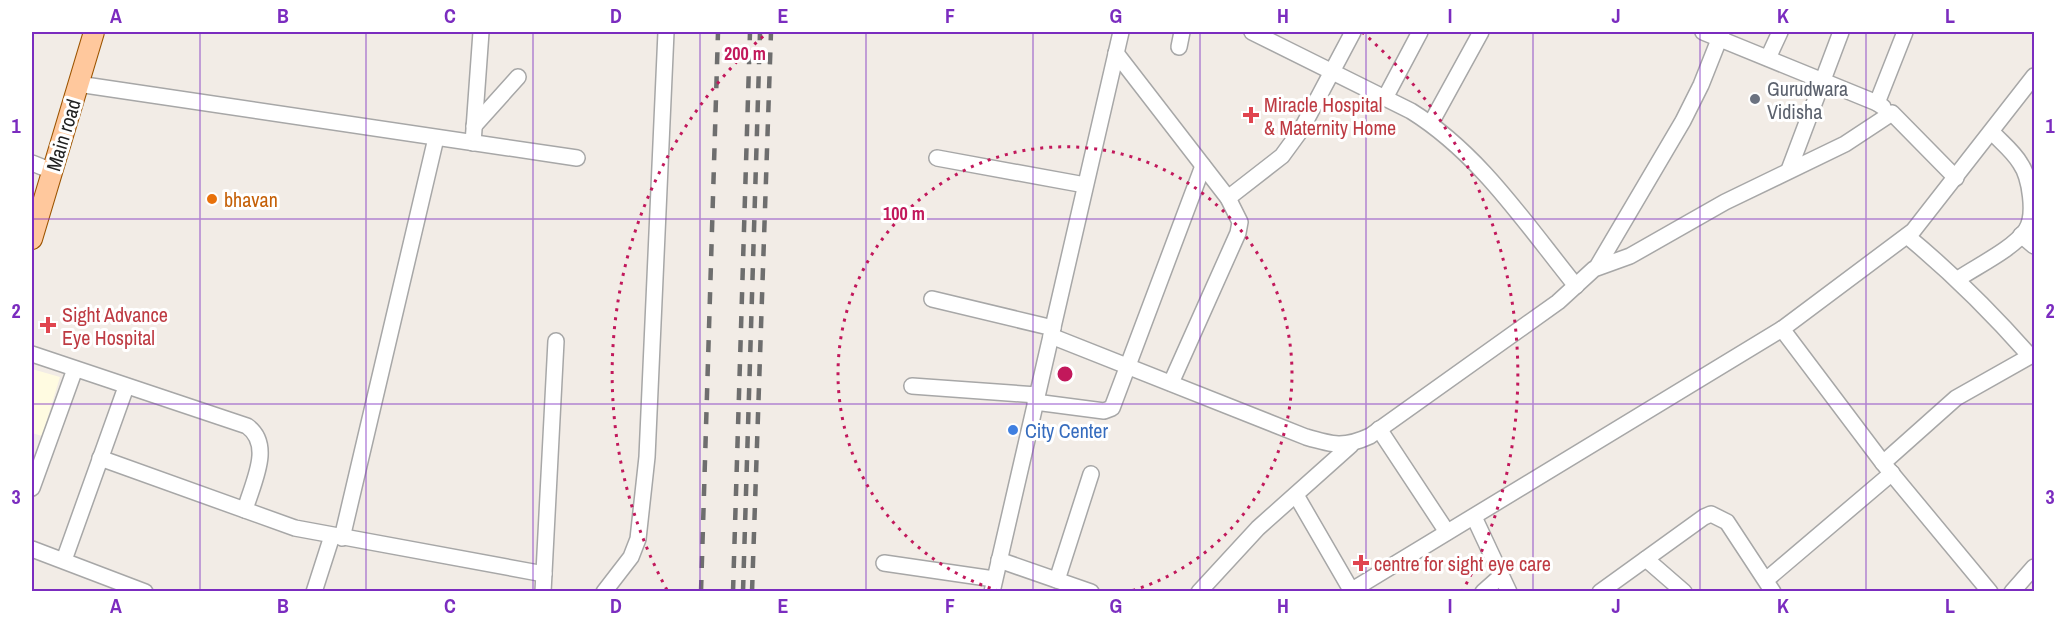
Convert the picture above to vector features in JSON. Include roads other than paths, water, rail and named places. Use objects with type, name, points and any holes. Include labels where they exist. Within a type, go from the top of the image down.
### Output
[{"type":"main road","name":"Main road","points":[[32,239],[35,214],[52,171],[94,32]]},
{"type":"street","points":[[473,143],[481,32]]},
{"type":"street","points":[[604,591],[631,557],[638,539],[646,457],[666,32]]},
{"type":"street","points":[[884,563],[993,585],[1121,32]]},
{"type":"street","points":[[1179,47],[1182,32]]},
{"type":"street","points":[[1252,32],[1431,123],[1476,162],[1576,285]]},
{"type":"street","points":[[1282,46],[1290,32]]},
{"type":"street","points":[[1228,198],[1282,156],[1301,130],[1353,32]]},
{"type":"street","points":[[1385,98],[1420,32]]},
{"type":"street","points":[[1431,123],[1480,32]]},
{"type":"street","points":[[1703,32],[1720,35],[1768,58],[1877,103],[1892,114],[1956,178]]},
{"type":"street","points":[[1768,58],[1780,32]]},
{"type":"street","points":[[1789,170],[1841,32]]},
{"type":"street","points":[[1877,103],[1905,32]]},
{"type":"street","points":[[1198,591],[1258,528],[1351,445],[1379,429],[1489,352],[1597,267],[1683,121],[1701,85],[1720,35]]},
{"type":"street","points":[[1116,53],[1228,198],[1240,222],[1238,233],[1171,382]]},
{"type":"street","points":[[1296,495],[1350,591],[1782,329],[1907,236],[1956,178],[2034,76]]},
{"type":"street","points":[[474,126],[518,77]]},
{"type":"street","points":[[78,84],[577,158]]},
{"type":"street","points":[[1597,267],[1630,256],[1725,202],[1845,144],[1892,114]]},
{"type":"street","points":[[1958,279],[2021,235],[2027,229],[2031,214],[2025,171],[2013,153],[1992,132]]},
{"type":"street","points":[[314,591],[337,537],[436,138]]},
{"type":"street","points":[[937,158],[1085,185]]},
{"type":"street","points":[[32,163],[52,171]]},
{"type":"street","points":[[912,386],[1036,398],[1104,411],[1112,408],[1203,166]]},
{"type":"street","points":[[2021,235],[2034,246]]},
{"type":"street","points":[[1600,591],[1711,514],[1727,522],[1769,586],[1956,398],[2032,355],[1958,279],[1907,236]]},
{"type":"street","points":[[932,299],[1052,332],[1127,366],[1306,437],[1331,444],[1351,445]]},
{"type":"street","points":[[1782,329],[1887,468],[1990,591]]},
{"type":"street","points":[[543,591],[556,340]]},
{"type":"street","points":[[32,354],[247,426],[256,433],[261,442],[261,454],[245,510]]},
{"type":"street","points":[[32,489],[75,369]]},
{"type":"street","points":[[64,560],[126,387]]},
{"type":"street","points":[[1379,429],[1447,532]]},
{"type":"street","points":[[100,458],[295,528],[544,574]]},
{"type":"street","points":[[1057,580],[1091,474]]},
{"type":"street","points":[[1474,517],[1509,591]]},
{"type":"street","points":[[32,549],[144,591]]},
{"type":"street","points":[[1646,559],[1684,591]]},
{"type":"street","points":[[999,560],[1091,591]]},
{"type":"street","points":[[2012,591],[2034,567]]},
{"type":"street","points":[[1483,591],[1501,576]]},
{"type":"railway","points":[[701,592],[718,32]]},
{"type":"railway","points":[[733,592],[750,32]]},
{"type":"railway","points":[[743,592],[760,32]]},
{"type":"railway","points":[[752,592],[771,32]]},
{"type":"place","name":"Gurudwara Vidisha","points":[[1755,99]]},
{"type":"place","name":"Miracle Hospital & Maternity Home","points":[[1251,115]]},
{"type":"place","name":"bhavan","points":[[212,199]]},
{"type":"place","name":"Sight Advance Eye Hospital","points":[[48,325]]},
{"type":"place","name":"City Center","points":[[1013,430]]},
{"type":"place","name":"centre for sight eye care","points":[[1361,563]]}]
